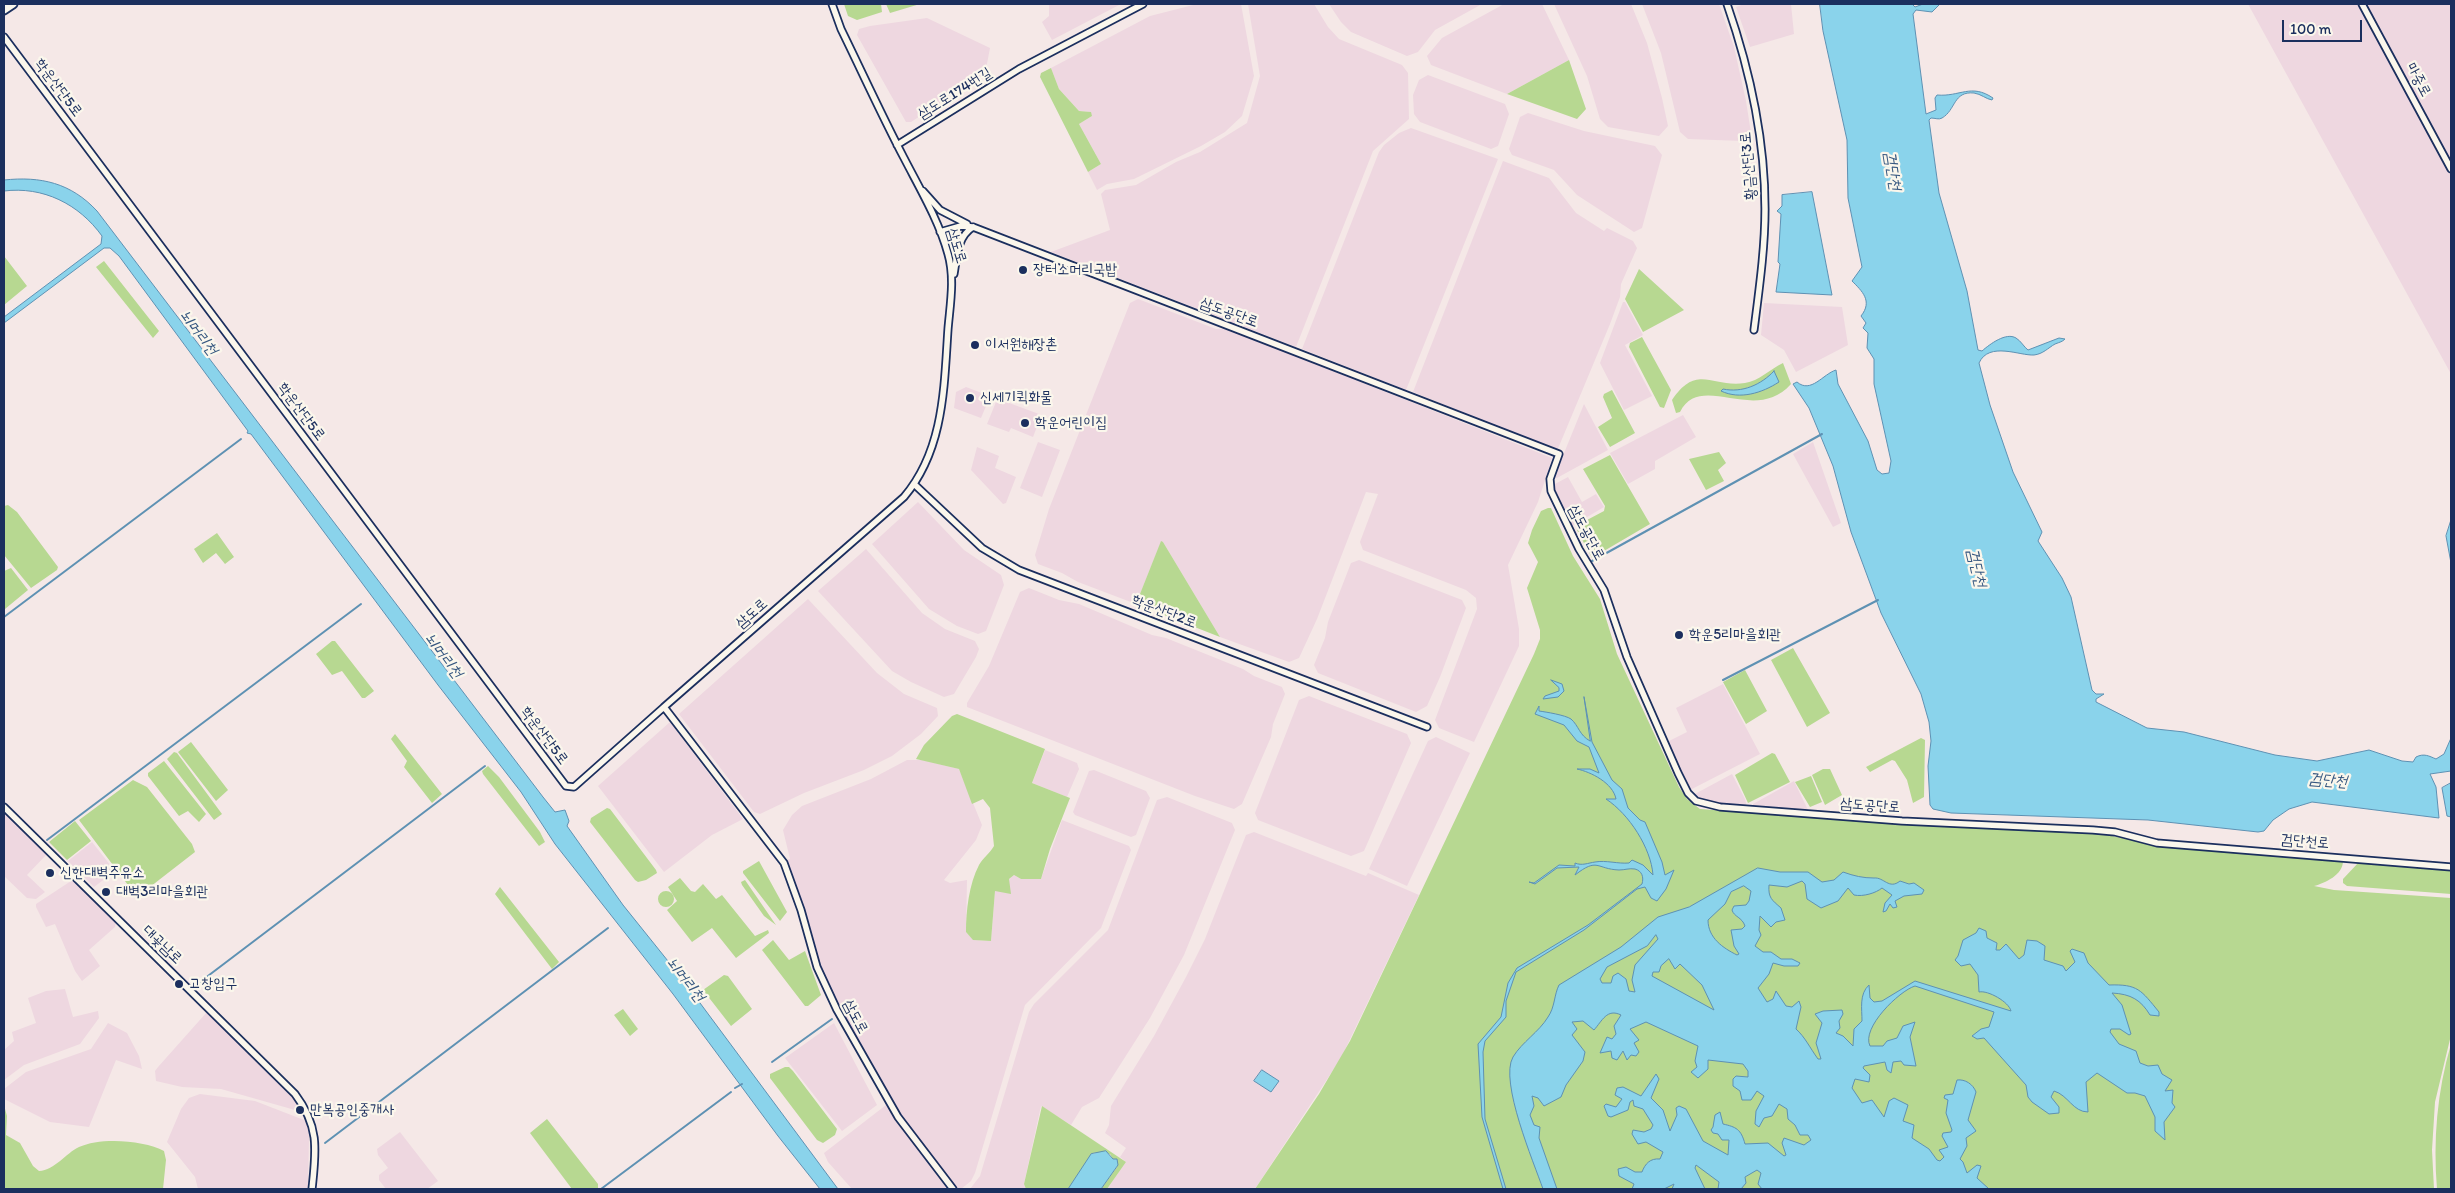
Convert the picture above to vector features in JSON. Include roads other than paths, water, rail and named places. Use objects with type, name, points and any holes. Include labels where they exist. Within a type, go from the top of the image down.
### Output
[{"type":"main road","points":[[4,10],[13,4]]},
{"type":"street","name":"삼도로","points":[[832,4],[841,29],[940,232],[950,262],[951,294],[942,412],[932,450],[914,484],[896,504],[664,706],[784,863],[816,967],[837,1010],[898,1117],[953,1189]]},
{"type":"street","name":"삼도로174번길","points":[[897,145],[1028,65],[1143,4]]},
{"type":"street","name":"황금산단3로","points":[[1727,4],[1746,60],[1757,114],[1764,181],[1762,257],[1754,330]]},
{"type":"street","name":"마중로","points":[[2362,4],[2451,169]]},
{"type":"street","name":"학운산단5로","points":[[4,37],[566,786],[574,787],[664,706]]},
{"type":"street","points":[[918,186],[940,210],[974,227],[965,233],[960,242],[951,294]]},
{"type":"street","name":"삼도공단로","points":[[940,232],[961,226],[974,227],[1558,454],[1550,479],[1554,499],[1579,549],[1604,590],[1627,657],[1688,794],[1700,803],[1720,808],[1902,821],[2094,830],[2115,832],[2157,843]]},
{"type":"street","name":"학운산단2로","points":[[914,484],[982,548],[1019,570],[1427,727]]},
{"type":"street","name":"대곶남로","points":[[4,807],[296,1094],[306,1110],[315,1135],[312,1189]]},
{"type":"street","name":"검단천로","points":[[2157,843],[2451,867]]},
{"type":"water","name":"검단천","points":[[1820,4],[1912,4],[1915,7],[1923,4],[1940,4],[1932,12],[1916,10],[1913,14],[1926,114],[1936,110],[1935,98],[1937,95],[1978,91],[1993,98],[1992,100],[1974,93],[1967,93],[1958,98],[1947,115],[1942,118],[1931,118],[1929,120],[1939,193],[1967,291],[1978,350],[1982,351],[1994,342],[2008,337],[2016,338],[2028,350],[2059,338],[2065,339],[2034,355],[1997,351],[1984,356],[1979,363],[1990,405],[2013,472],[2042,532],[2038,541],[2062,578],[2071,597],[2092,690],[2096,694],[2104,694],[2096,699],[2096,702],[2147,728],[2184,732],[2275,755],[2317,761],[2369,750],[2402,761],[2413,762],[2416,757],[2422,755],[2436,759],[2444,754],[2451,738],[2451,771],[2430,774],[2436,787],[2439,818],[2312,802],[2289,809],[2273,820],[2264,831],[2258,832],[2148,820],[1951,813],[1933,809],[1930,805],[1928,766],[1931,741],[1929,722],[1921,694],[1881,613],[1851,532],[1833,466],[1809,408],[1793,384],[1797,382],[1807,386],[1812,385],[1836,370],[1838,384],[1868,441],[1877,470],[1882,474],[1889,473],[1891,461],[1874,384],[1874,359],[1867,348],[1868,333],[1863,328],[1866,323],[1861,316],[1866,306],[1866,301],[1852,281],[1862,267],[1848,198],[1847,140],[1823,31]]},
{"type":"water","points":[[30,179],[55,184],[77,194],[97,211],[543,797],[555,812],[565,810],[569,821],[567,826],[623,905],[680,976],[838,1189],[820,1189],[778,1136],[673,994],[555,844],[521,792],[438,685],[251,434],[247,433],[248,431],[119,256],[110,248],[104,248],[4,323],[4,317],[101,244],[102,236],[93,225],[71,206],[33,191],[4,191],[4,180]]},
{"type":"water","points":[[1812,192],[1832,295],[1776,292],[1780,264],[1778,262],[1781,214],[1777,211],[1782,206],[1782,195]]},
{"type":"water","points":[[1774,371],[1779,382],[1758,392],[1736,395],[1721,391],[1723,389],[1737,390],[1751,387]]},
{"type":"water","points":[[2451,520],[2451,563],[2446,536]]},
{"type":"water","points":[[1551,680],[1562,684],[1564,691],[1558,697],[1543,699],[1545,696],[1559,691],[1559,688]]},
{"type":"water","points":[[1584,697],[1592,742],[1612,780],[1622,789],[1628,808],[1640,820],[1645,822],[1662,862],[1665,875],[1674,870],[1666,889],[1657,901],[1651,898],[1645,887],[1637,889],[1584,930],[1516,972],[1506,1001],[1506,1017],[1485,1041],[1483,1052],[1485,1119],[1506,1189],[1503,1189],[1482,1117],[1478,1044],[1501,1017],[1508,983],[1517,968],[1588,925],[1642,884],[1643,879],[1641,873],[1635,869],[1619,870],[1593,865],[1588,866],[1575,875],[1579,867],[1557,868],[1535,884],[1529,882],[1534,883],[1559,865],[1575,866],[1575,863],[1629,863],[1632,860],[1643,865],[1653,875],[1648,854],[1637,832],[1623,813],[1606,799],[1616,799],[1611,788],[1601,779],[1577,769],[1590,769],[1599,773],[1589,747],[1577,741],[1564,725],[1535,714],[1539,706],[1539,711],[1571,719],[1590,741]]},
{"type":"water","points":[[2451,783],[2451,817],[2447,816],[2442,788]]},
{"type":"water","points":[[1758,868],[1780,872],[1808,872],[1822,882],[1834,880],[1843,872],[1866,878],[1878,878],[1890,884],[1900,881],[1909,884],[1914,883],[1924,890],[1922,894],[1904,896],[1895,901],[1897,907],[1893,908],[1890,904],[1886,911],[1883,912],[1885,903],[1892,895],[1882,888],[1869,894],[1854,895],[1848,888],[1838,901],[1821,908],[1807,899],[1805,884],[1802,881],[1787,887],[1769,885],[1770,896],[1781,908],[1785,920],[1776,922],[1771,927],[1760,916],[1759,930],[1761,935],[1755,946],[1763,952],[1771,952],[1781,959],[1792,959],[1800,963],[1798,966],[1784,966],[1773,963],[1769,974],[1758,988],[1767,1002],[1773,999],[1776,991],[1786,1006],[1792,1007],[1799,1001],[1801,1007],[1796,1029],[1818,1059],[1821,1059],[1816,1043],[1822,1023],[1815,1014],[1823,1011],[1842,1010],[1843,1014],[1839,1021],[1840,1028],[1836,1033],[1843,1036],[1853,1046],[1854,1029],[1862,1021],[1862,997],[1869,985],[1870,998],[1874,1002],[1882,1001],[1915,981],[2011,1011],[1998,997],[1979,992],[1978,975],[1970,964],[1961,966],[1955,960],[1963,940],[1976,933],[1979,928],[1986,931],[1987,938],[1997,943],[1996,950],[2000,950],[2006,944],[2019,959],[2024,955],[2027,940],[2037,941],[2045,946],[2044,960],[2063,966],[2066,971],[2075,962],[2070,951],[2072,949],[2084,953],[2088,963],[2109,985],[2133,987],[2148,998],[2159,1012],[2159,1016],[2150,1015],[2143,1005],[2130,996],[2112,993],[2122,1005],[2131,1034],[2129,1035],[2120,1029],[2111,1029],[2110,1032],[2119,1044],[2136,1051],[2140,1063],[2148,1066],[2158,1065],[2162,1074],[2172,1080],[2165,1091],[2173,1090],[2172,1103],[2175,1107],[2164,1122],[2165,1140],[2155,1131],[2155,1117],[2145,1096],[2127,1093],[2097,1073],[2086,1082],[2088,1112],[2078,1109],[2054,1091],[2051,1097],[2059,1107],[2059,1113],[2049,1114],[2032,1102],[2028,1097],[2026,1085],[1984,1038],[1977,1039],[1972,1036],[1981,1029],[1989,1027],[1994,1012],[1915,986],[1891,1002],[1883,1011],[1876,1020],[1869,1038],[1870,1046],[1883,1046],[1887,1041],[1897,1038],[1903,1026],[1915,1022],[1910,1037],[1916,1066],[1904,1065],[1901,1061],[1893,1062],[1891,1073],[1887,1070],[1885,1062],[1864,1066],[1863,1068],[1870,1075],[1869,1082],[1855,1079],[1852,1088],[1862,1103],[1872,1100],[1884,1117],[1889,1101],[1894,1098],[1908,1105],[1903,1121],[1914,1125],[1912,1138],[1929,1149],[1937,1160],[1940,1161],[1944,1157],[1939,1150],[1948,1147],[1942,1136],[1943,1133],[1951,1132],[1952,1130],[1946,1113],[1948,1100],[1944,1098],[1945,1095],[1953,1094],[1957,1080],[1963,1080],[1968,1083],[1976,1092],[1968,1120],[1976,1131],[1966,1138],[1967,1146],[1960,1159],[1967,1173],[1977,1165],[1981,1166],[1977,1178],[1989,1189],[1762,1189],[1758,1184],[1761,1173],[1757,1170],[1745,1177],[1746,1183],[1741,1189],[1718,1189],[1719,1182],[1696,1165],[1695,1168],[1705,1189],[1672,1189],[1674,1184],[1664,1189],[1632,1189],[1634,1184],[1619,1176],[1618,1169],[1626,1167],[1635,1172],[1642,1172],[1648,1162],[1653,1159],[1660,1159],[1663,1152],[1646,1142],[1638,1144],[1632,1134],[1633,1130],[1644,1132],[1651,1129],[1653,1125],[1643,1109],[1634,1106],[1633,1100],[1630,1102],[1628,1110],[1611,1117],[1608,1116],[1604,1106],[1606,1104],[1616,1107],[1622,1099],[1615,1095],[1617,1088],[1623,1087],[1641,1096],[1656,1074],[1659,1079],[1651,1098],[1663,1110],[1670,1131],[1677,1115],[1676,1108],[1679,1106],[1686,1109],[1703,1141],[1728,1155],[1729,1140],[1722,1140],[1718,1134],[1713,1133],[1711,1130],[1715,1115],[1720,1112],[1723,1124],[1737,1130],[1742,1135],[1745,1144],[1768,1143],[1784,1156],[1786,1155],[1782,1143],[1784,1138],[1804,1145],[1811,1140],[1808,1135],[1800,1135],[1795,1125],[1788,1119],[1787,1109],[1779,1104],[1772,1116],[1764,1118],[1759,1127],[1755,1124],[1756,1111],[1764,1096],[1757,1091],[1751,1100],[1742,1100],[1740,1091],[1733,1086],[1733,1079],[1736,1076],[1748,1077],[1748,1071],[1743,1064],[1708,1060],[1708,1069],[1698,1078],[1691,1072],[1697,1067],[1695,1061],[1698,1046],[1646,1022],[1630,1029],[1639,1040],[1634,1043],[1639,1052],[1636,1056],[1631,1055],[1627,1060],[1623,1051],[1617,1060],[1612,1058],[1611,1051],[1600,1053],[1607,1037],[1612,1039],[1616,1034],[1614,1026],[1621,1015],[1612,1013],[1605,1016],[1594,1030],[1583,1021],[1572,1022],[1577,1029],[1572,1035],[1585,1052],[1583,1061],[1566,1085],[1561,1097],[1544,1106],[1538,1098],[1532,1096],[1534,1106],[1530,1115],[1534,1125],[1540,1127],[1539,1138],[1557,1189],[1543,1189],[1519,1122],[1514,1102],[1510,1068],[1513,1057],[1548,1017],[1559,985],[1621,947],[1658,917],[1689,907]],"holes":[[[1744,886],[1751,891],[1749,901],[1746,905],[1734,906],[1732,910],[1745,926],[1742,929],[1731,930],[1734,946],[1739,954],[1737,955],[1717,942],[1713,937],[1708,920],[1725,904],[1731,892]],[[1656,935],[1658,939],[1635,965],[1632,980],[1635,992],[1629,991],[1626,979],[1618,973],[1613,976],[1611,983],[1602,983],[1600,979],[1607,967],[1647,946]],[[1669,959],[1675,969],[1680,964],[1702,985],[1714,1010],[1652,976],[1653,972],[1659,972],[1661,966]]]},
{"type":"water","points":[[1262,1070],[1279,1081],[1271,1092],[1254,1081]]},
{"type":"water","points":[[1106,1151],[1113,1159],[1117,1159],[1118,1165],[1101,1189],[1068,1189],[1091,1154]]},
{"type":"waterway","points":[[1592,561],[1822,434]]},
{"type":"waterway","points":[[4,617],[241,439]]},
{"type":"waterway","points":[[1723,680],[1878,600]]},
{"type":"waterway","points":[[47,840],[361,604]]},
{"type":"waterway","points":[[196,985],[485,766]]},
{"type":"waterway","points":[[325,1143],[608,928]]},
{"type":"waterway","points":[[772,1062],[832,1019]]},
{"type":"waterway","points":[[735,1088],[742,1084]]},
{"type":"waterway","points":[[601,1189],[731,1092]]},
{"type":"place","name":"장터소머리국밥","points":[[1023,270]]},
{"type":"place","name":"이서원해장촌","points":[[975,345]]},
{"type":"place","name":"신세기퀵화물","points":[[970,398]]},
{"type":"place","name":"학운어린이집","points":[[1025,423]]},
{"type":"place","name":"학운5리마을회관","points":[[1679,635]]},
{"type":"place","name":"신한대벽주유소","points":[[50,873]]},
{"type":"place","name":"대벽3리마을회관","points":[[106,892]]},
{"type":"place","name":"고창입구","points":[[179,984]]},
{"type":"place","name":"만복공인중개사","points":[[300,1110]]},
{"type":"water label","name":"뇌머리천","points":[[198,333]]},
{"type":"water label","name":"뇌머리천","points":[[443,656]]},
{"type":"water label","name":"뇌머리천","points":[[685,980]]}]
